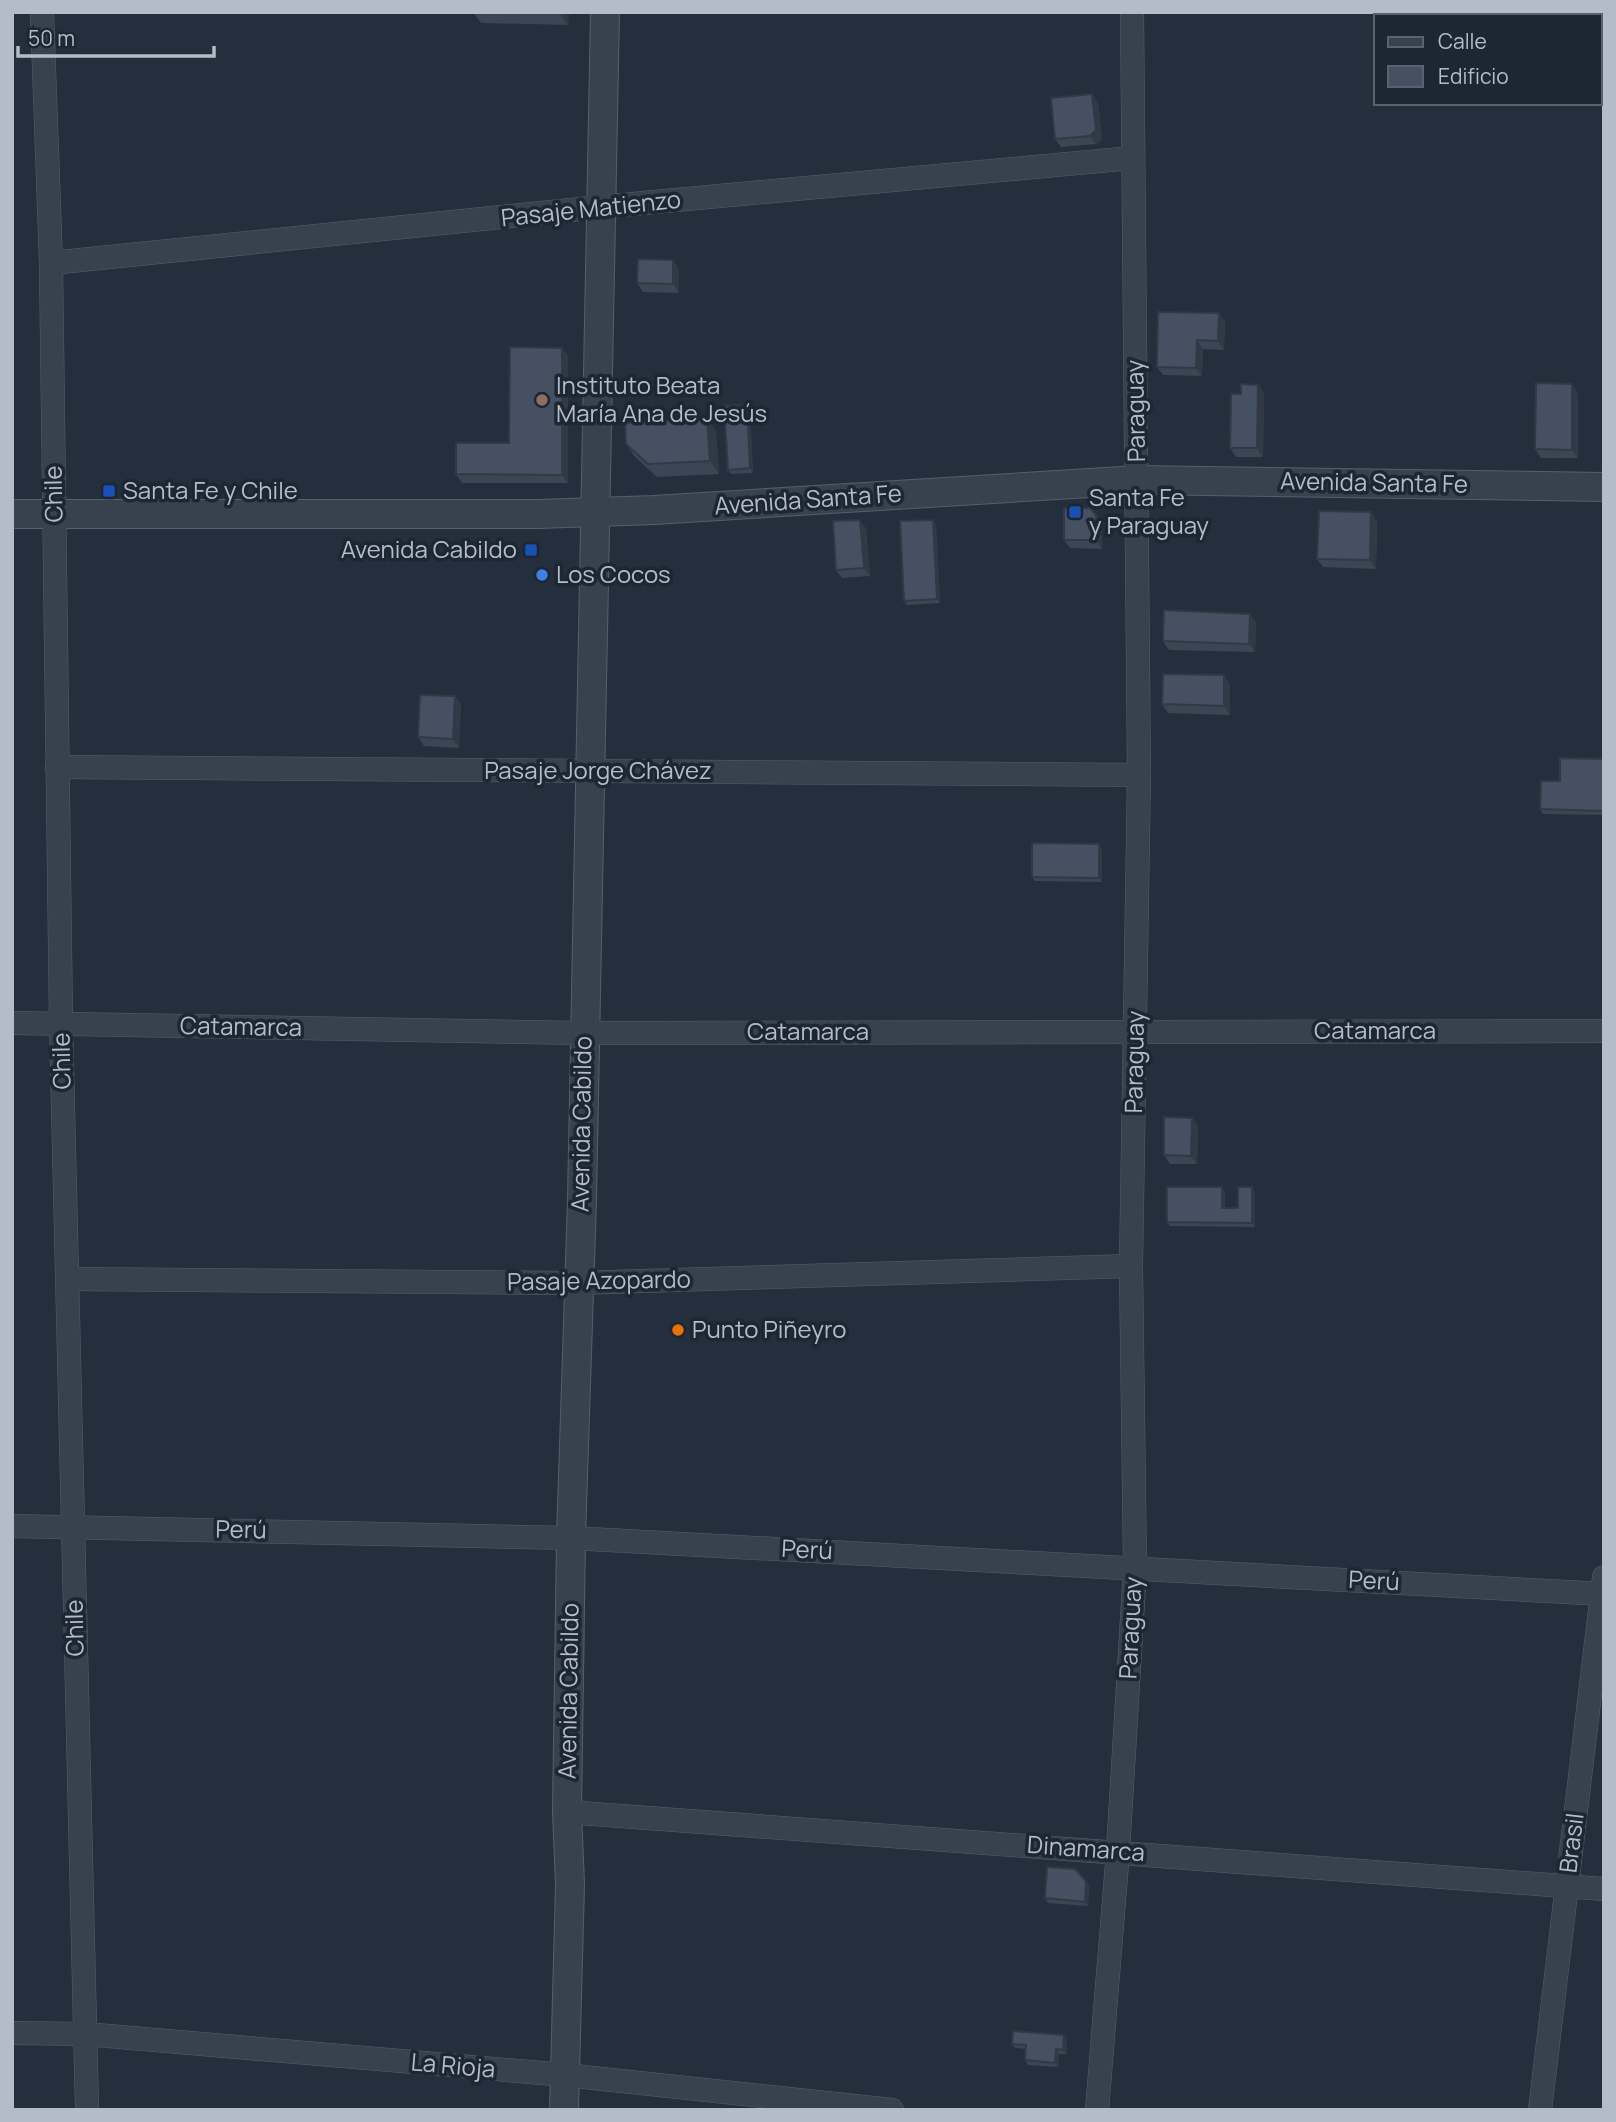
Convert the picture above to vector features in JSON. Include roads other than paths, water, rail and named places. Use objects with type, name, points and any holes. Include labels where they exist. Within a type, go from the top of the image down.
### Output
[{"type":"street","name":"Chile","points":[[42,12],[51,263],[61,1023],[87,2110]]},
{"type":"street","name":"Avenida Cabildo","points":[[564,2110],[570,1884],[567,1812],[571,1538],[605,12]]},
{"type":"street","name":"Paraguay","points":[[1097,2110],[1118,1851],[1135,1568],[1131,1266],[1139,775],[1132,12]]},
{"type":"street","name":"Pasaje Matienzo","points":[[51,263],[600,207],[1132,158]]},
{"type":"street","name":"Avenida Santa Fe","points":[[12,514],[539,514],[1138,480],[1604,487]]},
{"type":"street","name":"Pasaje Jorge Chávez","points":[[57,767],[1139,775]]},
{"type":"street","name":"Catamarca","points":[[12,1023],[583,1033],[1604,1031]]},
{"type":"street","name":"Pasaje Azopardo","points":[[67,1279],[578,1283],[1131,1266]]},
{"type":"street","name":"Perú","points":[[12,1526],[571,1538],[1135,1568],[1603,1589]]},
{"type":"street","name":"Brasil","points":[[1540,2110],[1603,1589]]},
{"type":"street","name":"Dinamarca","points":[[567,1812],[1604,1889]]},
{"type":"street","name":"La Rioja","points":[[12,2033],[85,2034],[565,2075],[892,2110]]},
{"type":"place","name":"Instituto Beata María Ana de Jesús","points":[[542,400]]},
{"type":"place","name":"Santa Fe y Chile","points":[[109,491]]},
{"type":"place","name":"Santa Fe y Paraguay","points":[[1075,512]]},
{"type":"place","name":"Avenida Cabildo","points":[[531,550]]},
{"type":"place","name":"Los Cocos","points":[[542,575]]},
{"type":"place","name":"Punto Piñeyro","points":[[678,1330]]}]
